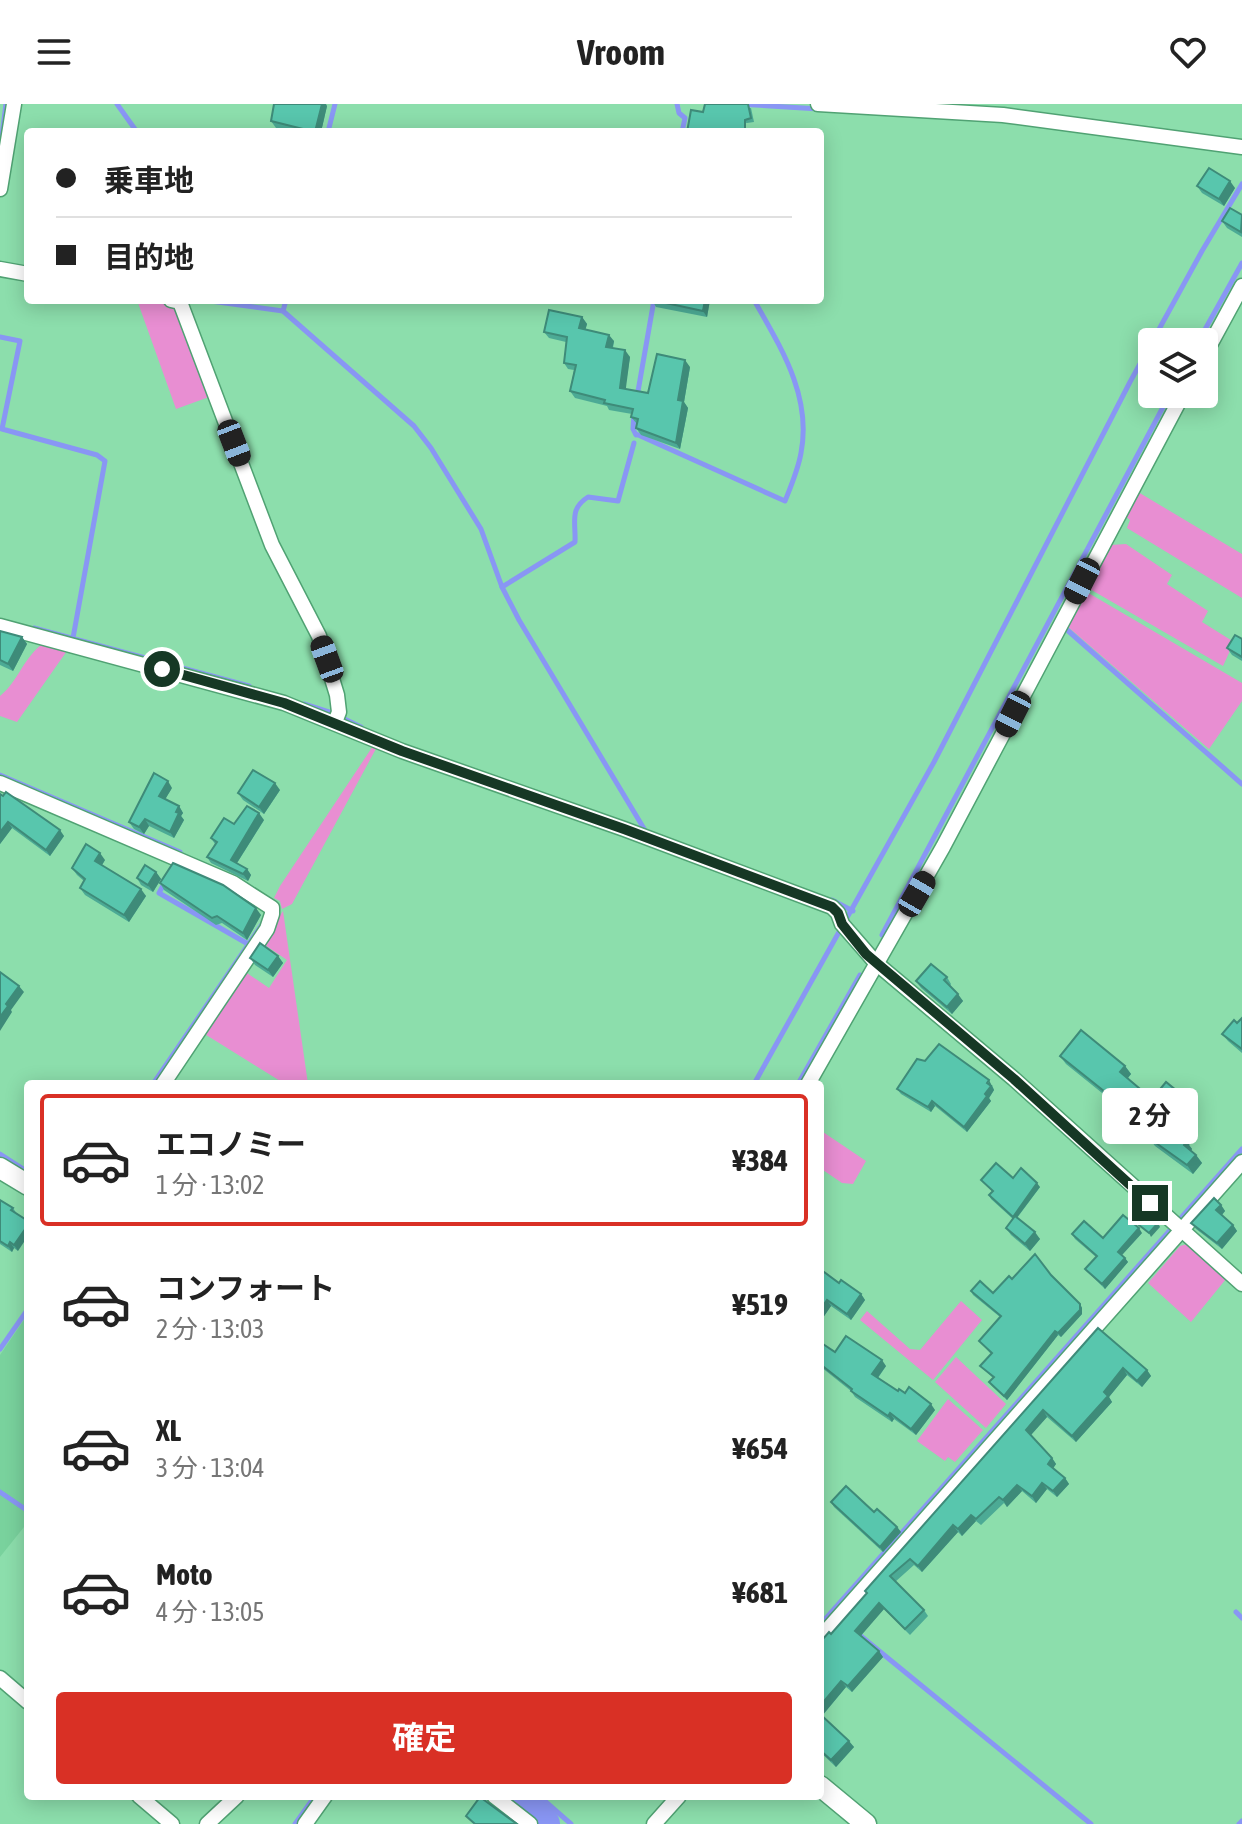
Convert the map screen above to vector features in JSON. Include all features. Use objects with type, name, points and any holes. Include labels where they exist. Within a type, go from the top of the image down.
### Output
[{"type":"main road","points":[[0,1168],[24,1183]]},
{"type":"main road","points":[[824,1789],[866,1824]]},
{"type":"street","points":[[0,189],[14,104]]},
{"type":"street","points":[[818,104],[1003,115],[1242,147]]},
{"type":"street","points":[[0,269],[24,273]]},
{"type":"street","points":[[1218,330],[1242,286]]},
{"type":"street","points":[[181,304],[272,545],[313,621],[327,659],[337,717]]},
{"type":"street","points":[[810,1080],[943,847],[1176,408]]},
{"type":"street","points":[[0,626],[337,717],[402,751],[832,907],[876,963],[1014,1079],[1242,1284]]},
{"type":"street","points":[[0,783],[233,883],[272,908],[267,929],[166,1080]]},
{"type":"street","points":[[824,1633],[1177,1227],[1242,1162]]},
{"type":"street","points":[[0,1678],[24,1699]]},
{"type":"street","points":[[144,1800],[172,1824]]},
{"type":"street","points":[[207,1824],[233,1800]]},
{"type":"street","points":[[305,1824],[322,1800]]},
{"type":"street","points":[[499,1800],[530,1824]]},
{"type":"street","points":[[654,1824],[675,1800]]},
{"type":"shaded area","points":[[138,304],[174,304],[209,397],[176,409]]},
{"type":"shaded area","points":[[1138,492],[1242,554],[1242,598],[1127,528],[1130,520],[1124,515]]},
{"type":"shaded area","points":[[1126,544],[1172,575],[1167,584],[1208,611],[1202,622],[1234,642],[1223,666],[1088,588],[1111,545]]},
{"type":"shaded area","points":[[1085,591],[1242,683],[1242,701],[1209,749],[1067,626]]},
{"type":"shaded area","points":[[45,642],[69,648],[17,722],[0,716],[0,696],[31,655]]},
{"type":"shaded area","points":[[375,743],[378,745],[292,904],[282,909],[280,901],[274,898],[280,886]]},
{"type":"shaded area","points":[[283,911],[307,1080],[279,1080],[203,1033],[244,971],[269,988],[287,960],[262,943]]},
{"type":"shaded area","points":[[824,1133],[866,1161],[853,1184],[842,1183],[824,1171]]},
{"type":"shaded area","points":[[1187,1244],[1226,1279],[1191,1322],[1148,1283],[1180,1246]]},
{"type":"shaded area","points":[[961,1301],[982,1320],[933,1380],[860,1320],[867,1311],[910,1349],[920,1350]]},
{"type":"shaded area","points":[[24,1320],[24,1527],[0,1557],[0,1355]]},
{"type":"shaded area","points":[[956,1357],[1006,1404],[986,1428],[935,1382]]},
{"type":"shaded area","points":[[948,1399],[983,1430],[955,1462],[948,1457],[945,1461],[917,1441]]},
{"type":"building","points":[[274,104],[322,104],[316,128],[299,128],[271,121]]},
{"type":"building","points":[[705,104],[748,104],[751,118],[745,120],[745,128],[688,128],[691,110],[703,112]]},
{"type":"building","points":[[1209,168],[1230,181],[1219,199],[1197,186]]},
{"type":"building","points":[[1230,208],[1242,215],[1241,232],[1222,221]]},
{"type":"building","points":[[671,304],[704,304],[703,311]]},
{"type":"building","points":[[549,310],[582,317],[579,328],[609,335],[606,347],[625,350],[620,388],[648,393],[657,354],[685,360],[678,400],[683,401],[676,443],[636,428],[638,419],[631,417],[633,409],[570,391],[576,365],[564,363],[567,337],[544,332]]},
{"type":"building","points":[[0,631],[22,637],[8,664],[0,660]]},
{"type":"building","points":[[1235,635],[1242,639],[1242,657],[1227,648]]},
{"type":"building","points":[[253,770],[275,783],[259,807],[238,793]]},
{"type":"building","points":[[154,773],[168,781],[159,796],[179,806],[170,832],[145,819],[139,827],[129,822]]},
{"type":"building","points":[[6,792],[60,830],[46,850],[8,822],[0,832],[0,794],[3,796]]},
{"type":"building","points":[[247,806],[259,813],[231,860],[247,869],[243,874],[207,857],[217,842],[211,838],[224,818],[234,824]]},
{"type":"building","points":[[86,844],[100,853],[95,861],[141,889],[124,915],[80,888],[85,879],[72,868]]},
{"type":"building","points":[[173,863],[223,885],[256,908],[243,933],[217,916],[212,918],[160,883]]},
{"type":"building","points":[[145,865],[156,872],[148,885],[137,878]]},
{"type":"building","points":[[260,943],[278,956],[268,970],[250,958]]},
{"type":"building","points":[[931,964],[947,977],[944,980],[958,994],[947,1007],[916,981]]},
{"type":"building","points":[[0,972],[19,986],[0,1017]]},
{"type":"building","points":[[1242,1018],[1242,1049],[1222,1034],[1234,1020],[1237,1023]]},
{"type":"building","points":[[1081,1030],[1125,1066],[1120,1072],[1152,1099],[1166,1082],[1177,1091],[1159,1113],[1186,1133],[1182,1138],[1186,1141],[1184,1145],[1196,1155],[1187,1165],[1149,1138],[1154,1131],[1060,1056]]},
{"type":"building","points":[[939,1044],[989,1080],[987,1083],[991,1086],[964,1127],[932,1101],[928,1107],[897,1089],[917,1059],[925,1061]]},
{"type":"building","points":[[996,1163],[1013,1178],[1021,1168],[1037,1183],[1013,1217],[989,1195],[993,1191],[981,1180]]},
{"type":"building","points":[[1214,1198],[1221,1205],[1216,1210],[1233,1225],[1217,1243],[1191,1223]]},
{"type":"building","points":[[0,1200],[24,1218],[24,1231],[14,1245],[10,1242],[8,1246],[0,1241]]},
{"type":"building","points":[[1147,1214],[1158,1223],[1149,1233],[1139,1225]]},
{"type":"building","points":[[1123,1215],[1139,1228],[1118,1252],[1125,1258],[1102,1284],[1085,1269],[1097,1256],[1072,1234],[1084,1221],[1103,1238]]},
{"type":"building","points":[[1015,1216],[1035,1232],[1025,1244],[1006,1228]]},
{"type":"building","points":[[1035,1254],[1080,1304],[1080,1310],[1058,1333],[1055,1331],[1004,1396],[989,1382],[994,1377],[980,1366],[992,1353],[979,1341],[1001,1316],[971,1291],[980,1281],[993,1293],[1009,1276],[1012,1279]]},
{"type":"building","points":[[824,1272],[861,1294],[847,1314],[827,1300],[824,1304]]},
{"type":"building","points":[[1098,1328],[1147,1370],[1137,1381],[1123,1368],[1104,1392],[1108,1396],[1072,1436],[1043,1410],[1026,1430],[1052,1458],[1048,1464],[1065,1478],[1053,1491],[1042,1483],[1032,1496],[1017,1485],[1003,1500],[999,1497],[976,1519],[971,1515],[958,1529],[953,1525],[918,1566],[910,1559],[890,1576],[924,1610],[905,1629],[879,1603],[855,1631],[879,1651],[848,1686],[841,1681],[824,1701],[824,1638],[867,1593],[865,1591]]},
{"type":"building","points":[[846,1336],[882,1360],[872,1374],[898,1391],[905,1393],[909,1387],[931,1404],[911,1429],[851,1391],[824,1367],[824,1345],[835,1352]]},
{"type":"building","points":[[846,1486],[874,1512],[877,1509],[897,1527],[880,1547],[831,1502]]},
{"type":"building","points":[[824,1718],[849,1741],[831,1760],[824,1754]]},
{"type":"building","points":[[478,1800],[484,1800],[517,1824],[475,1824],[466,1816]]},
{"type":"waterway","points":[[1,143],[6,104]]},
{"type":"waterway","points":[[117,104],[134,128]]},
{"type":"waterway","points":[[329,128],[335,104]]},
{"type":"waterway","points":[[677,104],[679,113],[685,118],[683,128]]},
{"type":"waterway","points":[[738,104],[819,109]]},
{"type":"waterway","points":[[756,1080],[934,762],[1130,382],[1242,184]]},
{"type":"waterway","points":[[1206,328],[1242,263]]},
{"type":"waterway","points":[[232,304],[283,311],[414,426],[481,529],[502,587]]},
{"type":"waterway","points":[[283,311],[285,304]]},
{"type":"waterway","points":[[637,397],[653,304]]},
{"type":"waterway","points":[[636,434],[785,501],[801,453],[802,412],[784,354],[756,304]]},
{"type":"waterway","points":[[0,337],[20,341],[2,429],[97,455],[105,461],[73,638]]},
{"type":"waterway","points":[[882,935],[1163,408]]},
{"type":"waterway","points":[[634,414],[633,429],[636,435]]},
{"type":"waterway","points":[[634,443],[618,501],[588,497],[576,511],[575,542],[502,587],[646,832]]},
{"type":"waterway","points":[[34,628],[249,686]]},
{"type":"waterway","points":[[1066,629],[1242,784]]},
{"type":"waterway","points":[[304,704],[361,727]]},
{"type":"waterway","points":[[0,775],[180,852]]},
{"type":"waterway","points":[[165,882],[159,893],[248,944]]},
{"type":"waterway","points":[[832,900],[853,911]]},
{"type":"waterway","points":[[156,1080],[263,923]]},
{"type":"waterway","points":[[800,1080],[860,975]]},
{"type":"waterway","points":[[824,1620],[1242,1149]]},
{"type":"waterway","points":[[0,1154],[24,1169]]},
{"type":"waterway","points":[[0,1349],[24,1315]]},
{"type":"waterway","points":[[0,1492],[24,1508]]},
{"type":"waterway","points":[[1236,1612],[1242,1618]]},
{"type":"waterway","points":[[856,1632],[1091,1824]]},
{"type":"waterway","points":[[295,1824],[312,1800]]},
{"type":"waterway","points":[[518,1800],[545,1824]]},
{"type":"waterway","points":[[544,1800],[571,1824]]},
{"type":"waterway","points":[[1239,1824],[1242,1821]]},
{"type":"route","points":[[162,669],[284,703],[402,751],[832,907],[866,954],[1014,1079],[1150,1203]]}]
